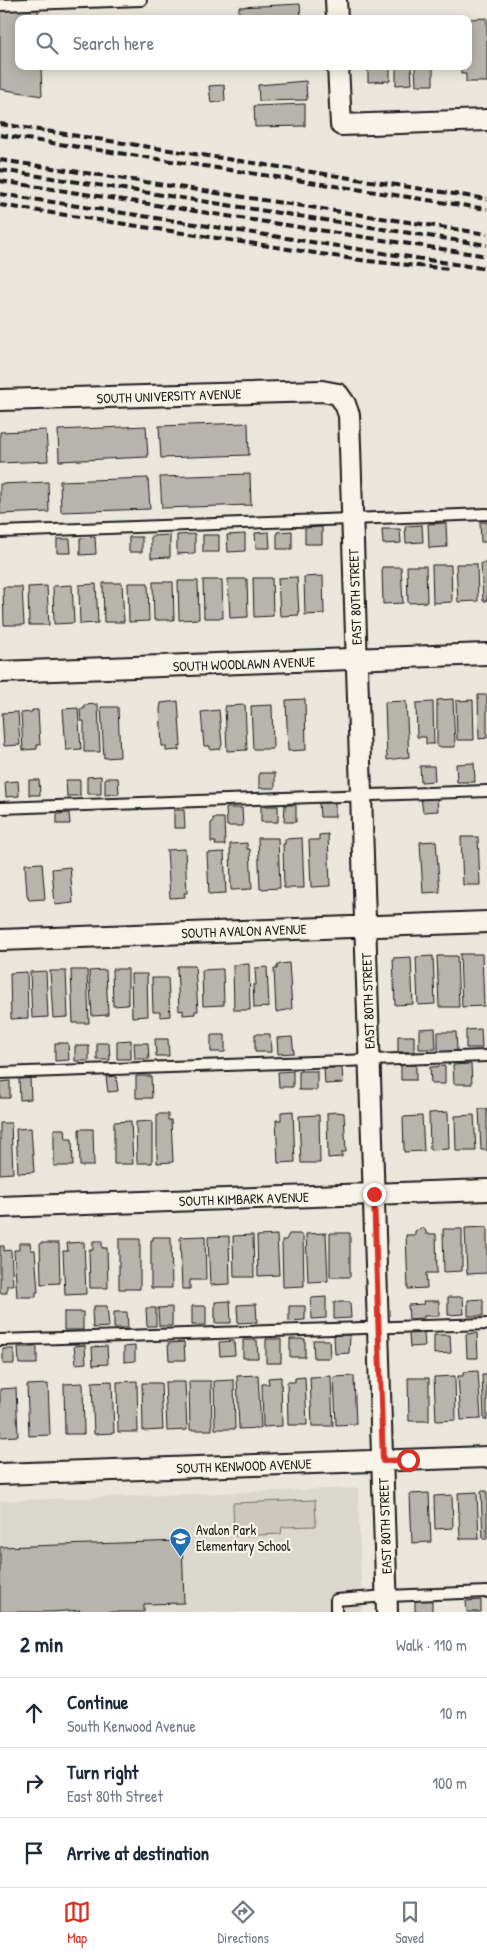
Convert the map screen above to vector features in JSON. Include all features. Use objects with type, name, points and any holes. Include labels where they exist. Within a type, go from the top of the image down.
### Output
[{"type":"street","points":[[336,0],[337,15]]},
{"type":"street","points":[[338,70],[341,125],[487,120]]},
{"type":"street","name":"SOUTH UNIVERSITY AVENUE","points":[[0,400],[322,391],[338,394]]},
{"type":"street","name":"EAST 80TH STREET","points":[[338,394],[345,404],[349,415],[387,1604]]},
{"type":"street","name":"SOUTH WOODLAWN AVENUE","points":[[0,672],[487,654]]},
{"type":"street","name":"SOUTH AVALON AVENUE","points":[[0,940],[487,922]]},
{"type":"street","name":"SOUTH KIMBARK AVENUE","points":[[0,1207],[487,1190]]},
{"type":"street","name":"SOUTH KENWOOD AVENUE","points":[[0,1474],[487,1458]]},
{"type":"lane","points":[[0,5],[141,0]]},
{"type":"lane","points":[[0,532],[487,514]]},
{"type":"lane","points":[[0,808],[487,791]]},
{"type":"lane","points":[[0,1073],[487,1056]]},
{"type":"lane","points":[[0,1340],[487,1324]]},
{"type":"lane","points":[[336,1612],[336,1600],[387,1604],[487,1592]]},
{"type":"shaded area","name":"Avalon Park Elementary School","points":[[358,1488],[362,1612],[0,1612],[0,1501]]},
{"type":"shaded area","points":[[315,1500],[316,1526],[282,1527],[281,1534],[234,1536],[233,1503]]},
{"type":"building","points":[[300,4],[301,15],[239,15],[239,7]]},
{"type":"building","points":[[38,9],[39,15],[15,15],[15,70],[41,70],[42,96],[0,89],[0,11]]},
{"type":"building","points":[[487,18],[487,82],[466,82],[466,74],[461,74],[461,70],[472,70],[472,19]]},
{"type":"building","points":[[368,70],[390,70],[390,81],[368,82]]},
{"type":"building","points":[[396,70],[411,70],[412,84],[396,85]]},
{"type":"building","points":[[415,70],[433,70],[433,85],[416,85]]},
{"type":"building","points":[[306,81],[307,100],[259,101],[258,85]]},
{"type":"building","points":[[224,85],[225,101],[211,103],[209,86]]},
{"type":"building","points":[[305,104],[305,126],[255,127],[254,106]]},
{"type":"building","points":[[248,423],[249,455],[161,458],[159,426]]},
{"type":"building","points":[[146,426],[148,457],[59,461],[58,430]]},
{"type":"building","points":[[46,430],[48,461],[0,463],[0,432]]},
{"type":"building","points":[[250,474],[251,505],[162,508],[160,477]]},
{"type":"building","points":[[148,478],[150,509],[61,512],[60,481]]},
{"type":"building","points":[[48,482],[49,512],[0,514],[0,484]]},
{"type":"building","points":[[480,522],[487,522],[487,542],[481,542]]},
{"type":"building","points":[[446,523],[447,547],[429,548],[428,524]]},
{"type":"building","points":[[422,525],[423,542],[406,543],[405,526]]},
{"type":"building","points":[[322,527],[322,544],[305,544],[305,528]]},
{"type":"building","points":[[382,529],[400,529],[401,543],[383,544]]},
{"type":"building","points":[[292,531],[292,549],[277,549],[277,532]]},
{"type":"building","points":[[269,532],[270,548],[256,548],[255,533]]},
{"type":"building","points":[[195,534],[195,553],[177,554],[177,535]]},
{"type":"building","points":[[245,534],[245,551],[228,552],[227,535]]},
{"type":"building","points":[[170,535],[170,557],[151,558],[151,536]]},
{"type":"building","points":[[203,535],[219,535],[219,552],[203,552]]},
{"type":"building","points":[[95,537],[96,554],[80,555],[80,538]]},
{"type":"building","points":[[129,537],[142,537],[142,552],[129,552]]},
{"type":"building","points":[[57,539],[70,539],[71,553],[57,553]]},
{"type":"building","points":[[481,563],[487,563],[487,601],[483,601]]},
{"type":"building","points":[[456,564],[477,564],[478,601],[458,602]]},
{"type":"building","points":[[432,565],[451,565],[452,602],[433,603]]},
{"type":"building","points":[[407,566],[426,566],[427,602],[408,603]]},
{"type":"building","points":[[382,567],[401,567],[403,603],[383,604]]},
{"type":"building","points":[[323,576],[324,614],[305,615],[304,577]]},
{"type":"building","points":[[297,577],[299,615],[280,616],[278,578]]},
{"type":"building","points":[[253,578],[272,578],[273,616],[254,617]]},
{"type":"building","points":[[228,579],[247,579],[248,617],[230,618]]},
{"type":"building","points":[[203,580],[222,580],[223,618],[204,618]]},
{"type":"building","points":[[178,581],[198,581],[199,619],[179,620]]},
{"type":"building","points":[[153,582],[173,582],[174,620],[154,620]]},
{"type":"building","points":[[103,583],[122,583],[124,622],[104,622]]},
{"type":"building","points":[[128,583],[148,583],[149,621],[129,622]]},
{"type":"building","points":[[96,584],[98,623],[80,624],[79,585]]},
{"type":"building","points":[[72,585],[74,623],[54,624],[53,586]]},
{"type":"building","points":[[47,586],[49,625],[29,625],[28,587]]},
{"type":"building","points":[[3,587],[22,587],[24,625],[4,625]]},
{"type":"building","points":[[478,695],[487,695],[487,738],[479,739]]},
{"type":"building","points":[[305,699],[306,750],[288,751],[286,700]]},
{"type":"building","points":[[453,699],[455,747],[437,747],[437,700]]},
{"type":"building","points":[[473,700],[474,740],[457,740],[456,701]]},
{"type":"building","points":[[178,701],[181,746],[179,746],[179,750],[166,751],[166,746],[162,746],[161,703]]},
{"type":"building","points":[[406,701],[409,757],[387,760],[385,702]]},
{"type":"building","points":[[433,702],[434,744],[426,744],[426,737],[417,737],[416,703]]},
{"type":"building","points":[[98,704],[100,752],[84,752],[84,721],[81,721],[80,709],[84,709],[84,705]]},
{"type":"building","points":[[245,705],[247,750],[227,751],[225,706]]},
{"type":"building","points":[[272,705],[273,749],[253,749],[251,706]]},
{"type":"building","points":[[101,707],[118,707],[120,757],[104,758]]},
{"type":"building","points":[[78,708],[81,749],[66,750],[63,709]]},
{"type":"building","points":[[32,710],[38,710],[40,745],[37,745],[37,749],[23,750],[21,713],[32,712]]},
{"type":"building","points":[[219,710],[222,745],[220,749],[210,750],[210,746],[204,746],[201,712]]},
{"type":"building","points":[[18,712],[20,745],[4,746],[2,713]]},
{"type":"building","points":[[474,763],[475,782],[457,782],[456,764]]},
{"type":"building","points":[[420,766],[434,766],[435,781],[421,782]]},
{"type":"building","points":[[259,773],[275,773],[275,788],[259,788]]},
{"type":"building","points":[[101,776],[101,794],[87,794],[87,777]]},
{"type":"building","points":[[105,778],[118,778],[119,794],[105,795]]},
{"type":"building","points":[[29,780],[39,780],[40,795],[29,795]]},
{"type":"building","points":[[66,780],[80,780],[80,796],[67,796]]},
{"type":"building","points":[[18,781],[19,796],[6,797],[5,782]]},
{"type":"building","points":[[437,797],[438,811],[423,812],[421,798]]},
{"type":"building","points":[[319,803],[335,803],[335,817],[320,817]]},
{"type":"building","points":[[285,805],[296,805],[296,822],[284,822]]},
{"type":"building","points":[[261,806],[278,806],[278,822],[261,822]]},
{"type":"building","points":[[226,808],[242,808],[243,826],[227,826]]},
{"type":"building","points":[[174,810],[184,810],[185,828],[174,828]]},
{"type":"building","points":[[69,813],[70,824],[57,824],[57,814]]},
{"type":"building","points":[[213,818],[224,818],[225,845],[215,845],[216,842],[211,842],[211,823]]},
{"type":"building","points":[[328,834],[330,886],[311,887],[309,840],[319,840],[319,835]]},
{"type":"building","points":[[461,837],[478,837],[480,885],[463,885]]},
{"type":"building","points":[[258,838],[278,838],[280,888],[260,889]]},
{"type":"building","points":[[302,838],[304,888],[284,888],[283,844],[285,844],[285,839]]},
{"type":"building","points":[[436,841],[440,892],[423,893],[420,842]]},
{"type":"building","points":[[247,843],[247,849],[250,849],[252,889],[231,890],[230,844]]},
{"type":"building","points":[[185,849],[187,893],[184,893],[185,897],[170,898],[167,850]]},
{"type":"building","points":[[224,852],[226,893],[209,894],[207,853]]},
{"type":"building","points":[[42,863],[45,899],[29,900],[25,864]]},
{"type":"building","points":[[70,867],[73,903],[55,905],[52,869]]},
{"type":"building","points":[[460,954],[482,954],[484,1006],[462,1007]]},
{"type":"building","points":[[433,956],[435,1004],[418,1005],[416,957]]},
{"type":"building","points":[[437,956],[457,956],[459,1007],[439,1007]]},
{"type":"building","points":[[411,957],[413,1004],[395,1005],[393,958]]},
{"type":"building","points":[[289,963],[292,1009],[276,1012],[274,969],[277,969],[277,966],[280,964]]},
{"type":"building","points":[[249,964],[250,1010],[234,1010],[233,965]]},
{"type":"building","points":[[177,966],[195,966],[198,1011],[195,1011],[195,1014],[183,1015],[183,1010],[179,1011]]},
{"type":"building","points":[[267,967],[269,1007],[254,1008],[253,985],[256,985],[255,968]]},
{"type":"building","points":[[112,969],[128,969],[128,1005],[113,1006]]},
{"type":"building","points":[[223,969],[224,1005],[203,1006],[202,970]]},
{"type":"building","points":[[71,970],[87,970],[89,1023],[73,1023]]},
{"type":"building","points":[[106,970],[108,1015],[92,1016],[89,971]]},
{"type":"building","points":[[46,971],[48,1017],[32,1018],[30,972]]},
{"type":"building","points":[[50,971],[66,971],[68,1017],[53,1018]]},
{"type":"building","points":[[27,972],[28,1018],[11,1019],[10,973]]},
{"type":"building","points":[[131,974],[147,974],[148,1016],[132,1017]]},
{"type":"building","points":[[152,978],[168,978],[170,1016],[160,1017],[160,1012],[153,1012]]},
{"type":"building","points":[[435,1028],[436,1049],[419,1049],[419,1029]]},
{"type":"building","points":[[481,1029],[482,1048],[466,1048],[466,1030]]},
{"type":"building","points":[[438,1032],[456,1032],[457,1051],[438,1052]]},
{"type":"building","points":[[255,1034],[270,1034],[271,1052],[255,1052]]},
{"type":"building","points":[[211,1035],[225,1035],[225,1052],[211,1052]]},
{"type":"building","points":[[398,1036],[414,1036],[414,1052],[398,1052]]},
{"type":"building","points":[[292,1037],[294,1053],[278,1054],[277,1038]]},
{"type":"building","points":[[155,1039],[168,1039],[169,1056],[156,1056]]},
{"type":"building","points":[[131,1040],[131,1059],[117,1059],[117,1041]]},
{"type":"building","points":[[55,1043],[68,1043],[69,1060],[55,1061]]},
{"type":"building","points":[[97,1043],[109,1043],[110,1060],[97,1060]]},
{"type":"building","points":[[134,1043],[148,1043],[149,1059],[135,1059]]},
{"type":"building","points":[[75,1046],[89,1046],[89,1061],[75,1061]]},
{"type":"building","points":[[471,1064],[472,1084],[454,1084],[453,1065]]},
{"type":"building","points":[[401,1065],[416,1065],[416,1080],[401,1080]]},
{"type":"building","points":[[445,1066],[445,1084],[431,1084],[430,1067]]},
{"type":"building","points":[[324,1068],[342,1068],[343,1083],[325,1084]]},
{"type":"building","points":[[293,1071],[293,1087],[279,1087],[278,1072]]},
{"type":"building","points":[[299,1071],[317,1071],[317,1090],[299,1090]]},
{"type":"building","points":[[116,1076],[118,1091],[108,1092],[106,1077]]},
{"type":"building","points":[[136,1076],[151,1076],[152,1098],[136,1098]]},
{"type":"building","points":[[30,1078],[31,1099],[20,1100],[19,1079]]},
{"type":"building","points":[[10,1081],[10,1098],[0,1098],[0,1082]]},
{"type":"building","points":[[479,1109],[487,1109],[487,1150],[481,1150]]},
{"type":"building","points":[[293,1111],[295,1162],[278,1163],[276,1120],[281,1120],[281,1112]]},
{"type":"building","points":[[448,1112],[449,1149],[430,1150],[429,1113]]},
{"type":"building","points":[[327,1113],[344,1113],[346,1152],[342,1152],[342,1157],[328,1158]]},
{"type":"building","points":[[157,1114],[168,1114],[168,1120],[171,1120],[173,1162],[157,1163]]},
{"type":"building","points":[[319,1115],[320,1163],[301,1163],[299,1116]]},
{"type":"building","points":[[474,1115],[476,1151],[456,1151],[455,1116]]},
{"type":"building","points":[[422,1116],[424,1151],[404,1152],[403,1117]]},
{"type":"building","points":[[131,1121],[133,1164],[114,1164],[114,1122]]},
{"type":"building","points":[[152,1121],[152,1163],[137,1163],[136,1122]]},
{"type":"building","points":[[0,1123],[11,1123],[13,1173],[0,1174]]},
{"type":"building","points":[[31,1128],[34,1172],[18,1173],[16,1129]]},
{"type":"building","points":[[54,1129],[65,1129],[66,1139],[72,1139],[73,1166],[54,1166]]},
{"type":"building","points":[[79,1129],[93,1129],[94,1166],[80,1166]]},
{"type":"building","points":[[487,1227],[487,1273],[467,1274],[465,1228]]},
{"type":"building","points":[[423,1228],[426,1234],[436,1234],[437,1273],[426,1273],[427,1288],[408,1289],[406,1235],[415,1235],[415,1231]]},
{"type":"building","points":[[443,1229],[462,1229],[462,1271],[444,1272]]},
{"type":"building","points":[[326,1233],[328,1281],[308,1282],[306,1234]]},
{"type":"building","points":[[330,1233],[350,1233],[350,1277],[330,1277]]},
{"type":"building","points":[[289,1234],[300,1234],[303,1237],[304,1286],[283,1287],[282,1240],[286,1240]]},
{"type":"building","points":[[253,1235],[254,1277],[234,1277],[233,1236]]},
{"type":"building","points":[[277,1235],[279,1275],[258,1276],[257,1236]]},
{"type":"building","points":[[205,1236],[206,1280],[190,1280],[190,1289],[182,1289],[180,1237]]},
{"type":"building","points":[[229,1236],[230,1284],[210,1285],[208,1237]]},
{"type":"building","points":[[153,1237],[171,1237],[172,1288],[151,1288],[151,1240],[153,1240]]},
{"type":"building","points":[[119,1239],[140,1239],[140,1289],[119,1289]]},
{"type":"building","points":[[93,1241],[102,1241],[102,1248],[107,1248],[108,1288],[90,1288],[89,1250],[93,1250]]},
{"type":"building","points":[[84,1242],[86,1294],[65,1295],[63,1251],[68,1251],[67,1243]]},
{"type":"building","points":[[19,1243],[30,1243],[31,1250],[35,1250],[38,1292],[36,1292],[36,1297],[17,1297],[14,1250],[19,1250]]},
{"type":"building","points":[[40,1243],[59,1243],[60,1283],[41,1284]]},
{"type":"building","points":[[0,1246],[4,1246],[4,1251],[11,1250],[13,1285],[7,1285],[7,1293],[0,1293]]},
{"type":"building","points":[[326,1297],[326,1318],[312,1319],[311,1298]]},
{"type":"building","points":[[448,1297],[463,1297],[464,1314],[448,1315]]},
{"type":"building","points":[[483,1299],[483,1316],[468,1316],[468,1300]]},
{"type":"building","points":[[230,1301],[231,1323],[215,1323],[215,1302]]},
{"type":"building","points":[[423,1301],[439,1301],[439,1316],[409,1319],[408,1305],[424,1304]]},
{"type":"building","points":[[334,1302],[350,1302],[351,1318],[334,1319]]},
{"type":"building","points":[[256,1304],[257,1322],[238,1323],[237,1305]]},
{"type":"building","points":[[94,1306],[107,1306],[109,1327],[93,1328],[92,1310],[94,1310]]},
{"type":"building","points":[[192,1306],[206,1306],[206,1325],[192,1325]]},
{"type":"building","points":[[289,1306],[305,1306],[305,1320],[289,1321]]},
{"type":"building","points":[[172,1307],[172,1326],[159,1326],[158,1308]]},
{"type":"building","points":[[146,1308],[156,1308],[156,1326],[147,1326]]},
{"type":"building","points":[[64,1312],[83,1312],[83,1330],[64,1330]]},
{"type":"building","points":[[114,1312],[127,1312],[128,1328],[114,1328]]},
{"type":"building","points":[[424,1333],[425,1346],[410,1347],[409,1334]]},
{"type":"building","points":[[477,1333],[478,1358],[467,1358],[466,1334]]},
{"type":"building","points":[[334,1335],[350,1335],[349,1353],[335,1354]]},
{"type":"building","points":[[434,1335],[450,1335],[451,1353],[434,1354]]},
{"type":"building","points":[[266,1339],[281,1339],[281,1363],[266,1363]]},
{"type":"building","points":[[290,1339],[305,1339],[305,1357],[290,1357]]},
{"type":"building","points":[[243,1340],[257,1340],[258,1358],[243,1358]]},
{"type":"building","points":[[313,1340],[329,1340],[330,1358],[314,1358]]},
{"type":"building","points":[[234,1341],[235,1355],[220,1356],[219,1342]]},
{"type":"building","points":[[184,1342],[185,1360],[169,1360],[168,1343]]},
{"type":"building","points":[[85,1345],[86,1363],[76,1364],[74,1346]]},
{"type":"building","points":[[107,1346],[108,1364],[93,1365],[92,1347]]},
{"type":"building","points":[[135,1346],[135,1361],[124,1362],[124,1347]]},
{"type":"building","points":[[18,1347],[37,1347],[37,1364],[19,1364]]},
{"type":"building","points":[[3,1349],[14,1349],[14,1364],[3,1364]]},
{"type":"building","points":[[478,1371],[481,1419],[461,1420],[458,1376],[463,1376],[463,1372]]},
{"type":"building","points":[[258,1375],[261,1428],[239,1429],[237,1376]]},
{"type":"building","points":[[482,1375],[487,1375],[487,1420],[484,1420]]},
{"type":"building","points":[[331,1376],[333,1426],[312,1426],[310,1377]]},
{"type":"building","points":[[354,1376],[356,1424],[336,1425],[334,1377]]},
{"type":"building","points":[[455,1376],[456,1420],[436,1421],[434,1377]]},
{"type":"building","points":[[281,1377],[282,1426],[263,1427],[262,1384],[269,1384],[268,1378]]},
{"type":"building","points":[[305,1377],[307,1425],[288,1425],[287,1382],[295,1382],[295,1378]]},
{"type":"building","points":[[408,1378],[429,1378],[429,1421],[409,1421]]},
{"type":"building","points":[[234,1380],[235,1429],[215,1429],[214,1381]]},
{"type":"building","points":[[112,1381],[114,1433],[94,1434],[92,1382]]},
{"type":"building","points":[[137,1381],[138,1432],[118,1432],[117,1382]]},
{"type":"building","points":[[189,1381],[211,1381],[212,1430],[190,1430]]},
{"type":"building","points":[[165,1382],[185,1382],[187,1430],[167,1431]]},
{"type":"building","points":[[83,1383],[84,1434],[65,1434],[64,1384]]},
{"type":"building","points":[[142,1383],[161,1383],[163,1430],[143,1431]]},
{"type":"building","points":[[48,1384],[50,1435],[29,1436],[27,1385]]},
{"type":"building","points":[[16,1388],[18,1436],[0,1437],[0,1389]]},
{"type":"building","points":[[481,1491],[487,1491],[487,1539],[483,1539]]},
{"type":"building","points":[[477,1492],[479,1539],[460,1539],[458,1493]]},
{"type":"building","points":[[429,1493],[431,1542],[412,1543],[410,1494]]},
{"type":"building","points":[[452,1495],[453,1528],[435,1529],[434,1496]]},
{"type":"building","points":[[182,1541],[184,1603],[144,1604],[144,1612],[80,1612],[80,1610],[0,1612],[0,1547]]},
{"type":"building","points":[[432,1599],[432,1612],[415,1612],[415,1600]]},
{"type":"building","points":[[481,1600],[481,1612],[467,1612],[466,1601]]},
{"type":"railway","points":[[0,124],[487,199]]},
{"type":"railway","points":[[0,135],[487,209]]},
{"type":"railway","points":[[0,160],[487,234]]},
{"type":"railway","points":[[0,170],[487,245]]},
{"type":"railway","points":[[0,181],[487,256]]},
{"type":"railway","points":[[0,194],[487,269]]},
{"type":"railway","points":[[0,205],[367,261],[450,269]]},
{"type":"place","name":"Avalon Park Elementary School","points":[[180,1557]]},
{"type":"route","points":[[374,1194],[383,1461],[408,1460]]}]
